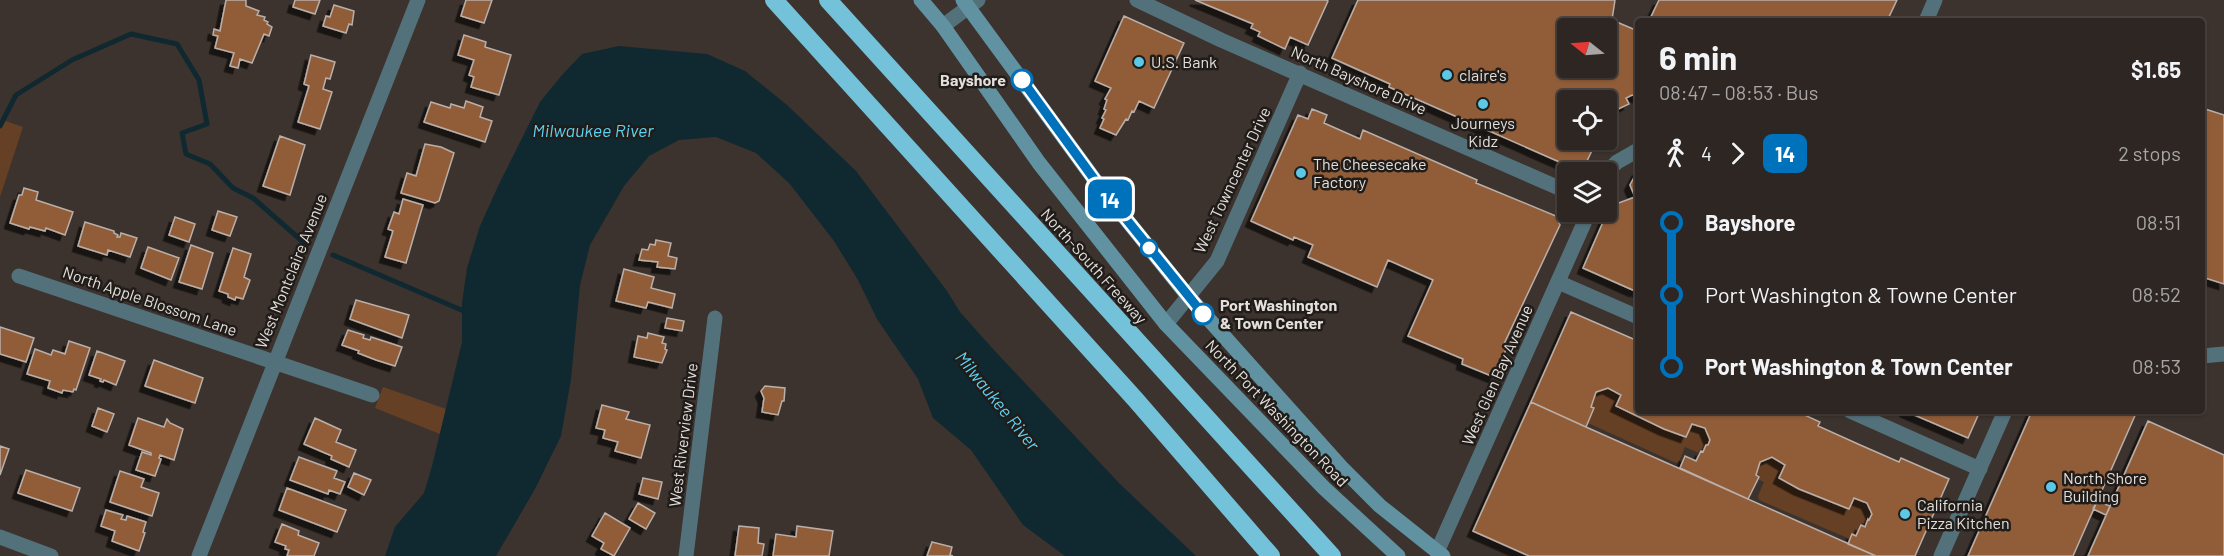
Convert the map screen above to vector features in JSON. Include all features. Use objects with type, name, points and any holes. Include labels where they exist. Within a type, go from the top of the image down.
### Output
[{"type":"highway","points":[[774,0],[1135,399],[1271,556]]},
{"type":"highway","name":"North-South Freeway","points":[[828,0],[1332,556]]},
{"type":"main road","name":"North Port Washington Road","points":[[921,0],[943,26],[1039,163],[1166,324],[1324,488],[1398,556]]},
{"type":"main road","name":"North Port Washington Road","points":[[970,2],[1097,183],[1188,297],[1380,507],[1440,554]]},
{"type":"street","name":"West Montclaire Avenue","points":[[199,556],[418,0]]},
{"type":"street","name":"North Bayshore Drive","points":[[1137,0],[1221,40],[1557,187]]},
{"type":"street","points":[[1927,18],[1935,0]]},
{"type":"street","points":[[943,26],[970,2]]},
{"type":"street","name":"West Towncenter Drive","points":[[1166,324],[1217,261],[1300,74]]},
{"type":"street","points":[[1617,162],[1635,152]]},
{"type":"street","name":"West Glen Bay Avenue","points":[[1440,554],[1585,222]]},
{"type":"street","name":"North Apple Blossom Lane","points":[[19,276],[372,395]]},
{"type":"street","points":[[1558,282],[1635,316]]},
{"type":"street","name":"West Riverview Drive","points":[[686,556],[715,318]]},
{"type":"street","points":[[2205,356],[2224,354]]},
{"type":"street","points":[[1857,414],[1980,469]]},
{"type":"street","points":[[1941,556],[2004,414]]},
{"type":"street","points":[[0,537],[51,556]]},
{"type":"shaded area","points":[[0,119],[23,127],[0,197]]},
{"type":"shaded area","points":[[383,387],[446,409],[440,434],[375,408]]},
{"type":"shaded area","points":[[1608,388],[1621,395],[1616,406],[1637,418],[1686,437],[1692,424],[1705,428],[1710,440],[1703,452],[1699,453],[1685,447],[1679,462],[1676,463],[1588,423],[1594,409],[1591,407],[1596,392]]},
{"type":"shaded area","points":[[1772,457],[1785,465],[1779,478],[1812,495],[1848,509],[1854,498],[1867,503],[1872,514],[1865,527],[1861,525],[1856,536],[1850,539],[1759,500],[1758,496],[1764,482],[1756,475],[1758,467],[1760,462]]},
{"type":"water","name":"Milwaukee River","points":[[619,46],[707,54],[745,71],[787,105],[856,171],[947,291],[960,312],[993,349],[1120,484],[1196,556],[1065,556],[1023,525],[971,450],[933,418],[918,379],[877,319],[858,280],[834,241],[789,183],[756,153],[716,137],[679,140],[649,156],[624,186],[590,245],[580,285],[571,379],[561,436],[535,489],[496,556],[385,556],[395,527],[424,493],[462,342],[462,303],[467,268],[480,226],[499,184],[540,102],[562,75],[582,54]]},
{"type":"building","points":[[226,0],[246,0],[246,6],[259,11],[257,15],[265,17],[264,20],[272,27],[269,36],[264,34],[252,63],[240,59],[238,68],[230,66],[234,53],[215,48],[218,36],[213,35],[214,29],[220,31]]},
{"type":"building","points":[[295,0],[320,0],[315,14],[293,7]]},
{"type":"building","points":[[466,0],[492,0],[484,23],[461,16]]},
{"type":"building","points":[[1195,0],[1328,1],[1308,45],[1290,37],[1285,49],[1258,36],[1260,32],[1251,28],[1253,24]]},
{"type":"building","points":[[1358,0],[1615,0],[1612,18],[1557,18],[1557,78],[1617,78],[1617,22],[1635,30],[1635,96],[1626,98],[1629,104],[1617,110],[1617,90],[1557,90],[1557,150],[1592,150],[1588,162],[1560,162],[1389,87],[1390,84],[1332,58]]},
{"type":"building","points":[[1659,0],[1897,0],[1888,18],[1650,18]]},
{"type":"building","points":[[334,5],[354,11],[352,25],[349,24],[346,33],[323,26],[326,16],[330,17]]},
{"type":"building","name":"U.S. Bank","points":[[1124,16],[1184,43],[1154,108],[1139,101],[1134,112],[1132,111],[1116,135],[1100,128],[1106,110],[1104,109],[1107,100],[1105,99],[1111,88],[1095,81]]},
{"type":"building","points":[[464,35],[486,42],[485,47],[511,55],[499,95],[471,87],[474,77],[469,75],[474,60],[458,55]]},
{"type":"building","points":[[311,55],[335,62],[330,79],[326,78],[323,89],[332,92],[320,129],[298,122],[309,86],[304,84]]},
{"type":"building","points":[[466,101],[483,107],[480,117],[492,121],[485,142],[424,122],[431,102],[450,108],[451,104],[464,108]]},
{"type":"building","points":[[1312,109],[1327,115],[1324,123],[1360,139],[1363,130],[1477,180],[1476,183],[1556,216],[1560,225],[1504,344],[1508,345],[1494,377],[1462,364],[1463,359],[1408,336],[1433,280],[1388,260],[1377,287],[1308,257],[1313,245],[1294,237],[1293,240],[1251,221],[1298,115],[1308,119]]},
{"type":"building","points":[[2205,109],[2224,115],[2224,284],[2205,278]]},
{"type":"building","points":[[280,136],[305,145],[290,195],[263,186]]},
{"type":"building","points":[[425,144],[441,147],[454,153],[439,201],[435,203],[401,193],[407,173],[416,176]]},
{"type":"building","points":[[1635,176],[1635,197],[1630,185]]},
{"type":"building","points":[[24,188],[38,192],[36,200],[73,212],[65,235],[46,228],[45,231],[30,227],[29,229],[10,223],[19,195],[22,195]]},
{"type":"building","points":[[1635,197],[1635,291],[1583,268],[1603,222],[1617,222],[1617,203]]},
{"type":"building","points":[[403,199],[423,205],[406,263],[385,257],[393,231],[388,229],[394,212],[399,214]]},
{"type":"building","points":[[218,211],[237,217],[230,236],[212,230]]},
{"type":"building","points":[[175,217],[195,224],[189,242],[169,235]]},
{"type":"building","points":[[85,222],[114,231],[117,237],[120,237],[121,233],[137,238],[130,257],[108,250],[107,255],[78,246]]},
{"type":"building","points":[[656,240],[671,243],[668,256],[677,258],[675,269],[657,267],[658,262],[639,260],[642,249],[648,250],[650,244],[655,245]]},
{"type":"building","points":[[191,245],[213,253],[202,289],[179,282]]},
{"type":"building","points":[[148,247],[179,258],[171,280],[141,268]]},
{"type":"building","points":[[233,248],[251,254],[244,277],[250,280],[243,299],[236,297],[235,300],[219,291]]},
{"type":"building","points":[[624,269],[654,277],[651,288],[675,294],[672,308],[648,302],[646,308],[616,301]]},
{"type":"building","points":[[356,300],[409,315],[402,338],[350,319]]},
{"type":"building","points":[[1571,312],[1635,340],[1635,414],[1803,414],[1820,422],[1818,426],[1858,444],[1899,462],[1901,458],[1949,479],[1915,556],[1876,556],[1848,544],[1852,534],[1856,536],[1861,525],[1865,527],[1872,514],[1867,503],[1854,498],[1849,509],[1799,489],[1779,478],[1785,465],[1772,457],[1760,462],[1756,475],[1759,477],[1748,499],[1680,468],[1685,456],[1696,461],[1701,451],[1703,452],[1708,445],[1710,440],[1705,428],[1692,424],[1686,437],[1664,429],[1616,406],[1621,395],[1608,388],[1596,392],[1591,407],[1594,408],[1586,427],[1531,402]]},
{"type":"building","points":[[667,318],[684,321],[682,331],[665,328]]},
{"type":"building","points":[[0,327],[34,338],[26,362],[0,354]]},
{"type":"building","points":[[348,330],[364,335],[363,338],[370,340],[371,337],[402,347],[395,366],[342,345]]},
{"type":"building","points":[[648,333],[664,337],[662,343],[666,344],[665,349],[667,350],[662,363],[634,357],[638,336],[647,338]]},
{"type":"building","points":[[69,341],[90,348],[76,390],[74,389],[73,392],[63,390],[62,393],[48,388],[50,381],[27,374],[35,349],[51,355],[53,350],[65,354]]},
{"type":"building","points":[[97,351],[125,361],[116,385],[104,380],[100,381],[101,379],[89,375]]},
{"type":"building","points":[[154,360],[203,378],[195,403],[145,386]]},
{"type":"building","points":[[765,386],[785,388],[784,401],[782,401],[778,415],[762,412],[764,398],[761,391]]},
{"type":"building","points":[[1531,402],[1876,556],[1529,556],[1473,531]]},
{"type":"building","points":[[602,405],[629,412],[626,419],[650,425],[641,458],[615,451],[618,442],[603,438],[605,430],[596,428]]},
{"type":"building","points":[[98,408],[114,414],[107,432],[92,426]]},
{"type":"building","points":[[1912,414],[1979,414],[1968,438]]},
{"type":"building","name":"North Shore Building","points":[[2031,414],[2136,414],[2073,556],[1968,556]]},
{"type":"building","points":[[138,418],[164,427],[167,419],[170,423],[183,429],[174,460],[160,455],[161,459],[155,476],[136,470],[142,452],[151,455],[151,453],[129,445]]},
{"type":"building","points":[[315,418],[341,430],[336,442],[356,450],[349,467],[331,459],[332,456],[304,444]]},
{"type":"building","points":[[2148,421],[2224,455],[2224,556],[2088,556]]},
{"type":"building","points":[[0,446],[9,449],[0,475]]},
{"type":"building","points":[[299,457],[337,471],[334,478],[345,482],[340,494],[329,490],[328,494],[290,480]]},
{"type":"building","points":[[26,470],[80,488],[72,511],[18,493]]},
{"type":"building","points":[[120,471],[144,479],[141,487],[159,493],[152,516],[110,502]]},
{"type":"building","points":[[354,473],[371,480],[364,495],[348,487]]},
{"type":"building","points":[[643,478],[662,482],[658,499],[639,494]]},
{"type":"building","points":[[287,488],[346,510],[337,532],[279,510]]},
{"type":"building","points":[[2097,501],[2110,506],[2106,515],[2093,509]]},
{"type":"building","points":[[638,503],[655,513],[646,529],[629,519]]},
{"type":"building","points":[[106,510],[123,515],[121,519],[126,520],[127,516],[146,522],[139,551],[112,541],[115,531],[101,526]]},
{"type":"building","points":[[605,513],[630,528],[614,556],[601,549],[604,543],[592,536]]},
{"type":"building","points":[[282,524],[299,531],[298,535],[319,543],[314,556],[287,556],[289,550],[285,549],[286,546],[275,542]]},
{"type":"building","points":[[739,526],[759,528],[758,543],[764,544],[762,556],[735,556]]},
{"type":"building","points":[[797,526],[833,531],[829,556],[773,556],[776,534],[796,537]]},
{"type":"building","points":[[932,542],[952,547],[950,555],[953,556],[927,556]]},
{"type":"waterway","points":[[0,126],[16,95],[72,60],[131,34],[177,44],[199,80],[207,124],[182,133],[186,154],[210,164],[233,188],[253,198],[307,244]]},
{"type":"waterway","points":[[333,255],[466,312]]},
{"type":"bus line","name":"14","points":[[1022,80],[1097,183],[1203,314]]},
{"type":"place","name":"U.S. Bank","points":[[1139,62]]},
{"type":"place","name":"claire's","points":[[1447,75]]},
{"type":"place","name":"Bayshore","points":[[1022,80]]},
{"type":"place","name":"Journeys Kidz","points":[[1483,104]]},
{"type":"place","name":"The Cheesecake Factory","points":[[1301,173]]},
{"type":"place","name":"Port Washington & Town Center","points":[[1203,314]]},
{"type":"place","name":"North Shore Building","points":[[2051,487]]},
{"type":"place","name":"California Pizza Kitchen","points":[[1905,514]]}]
